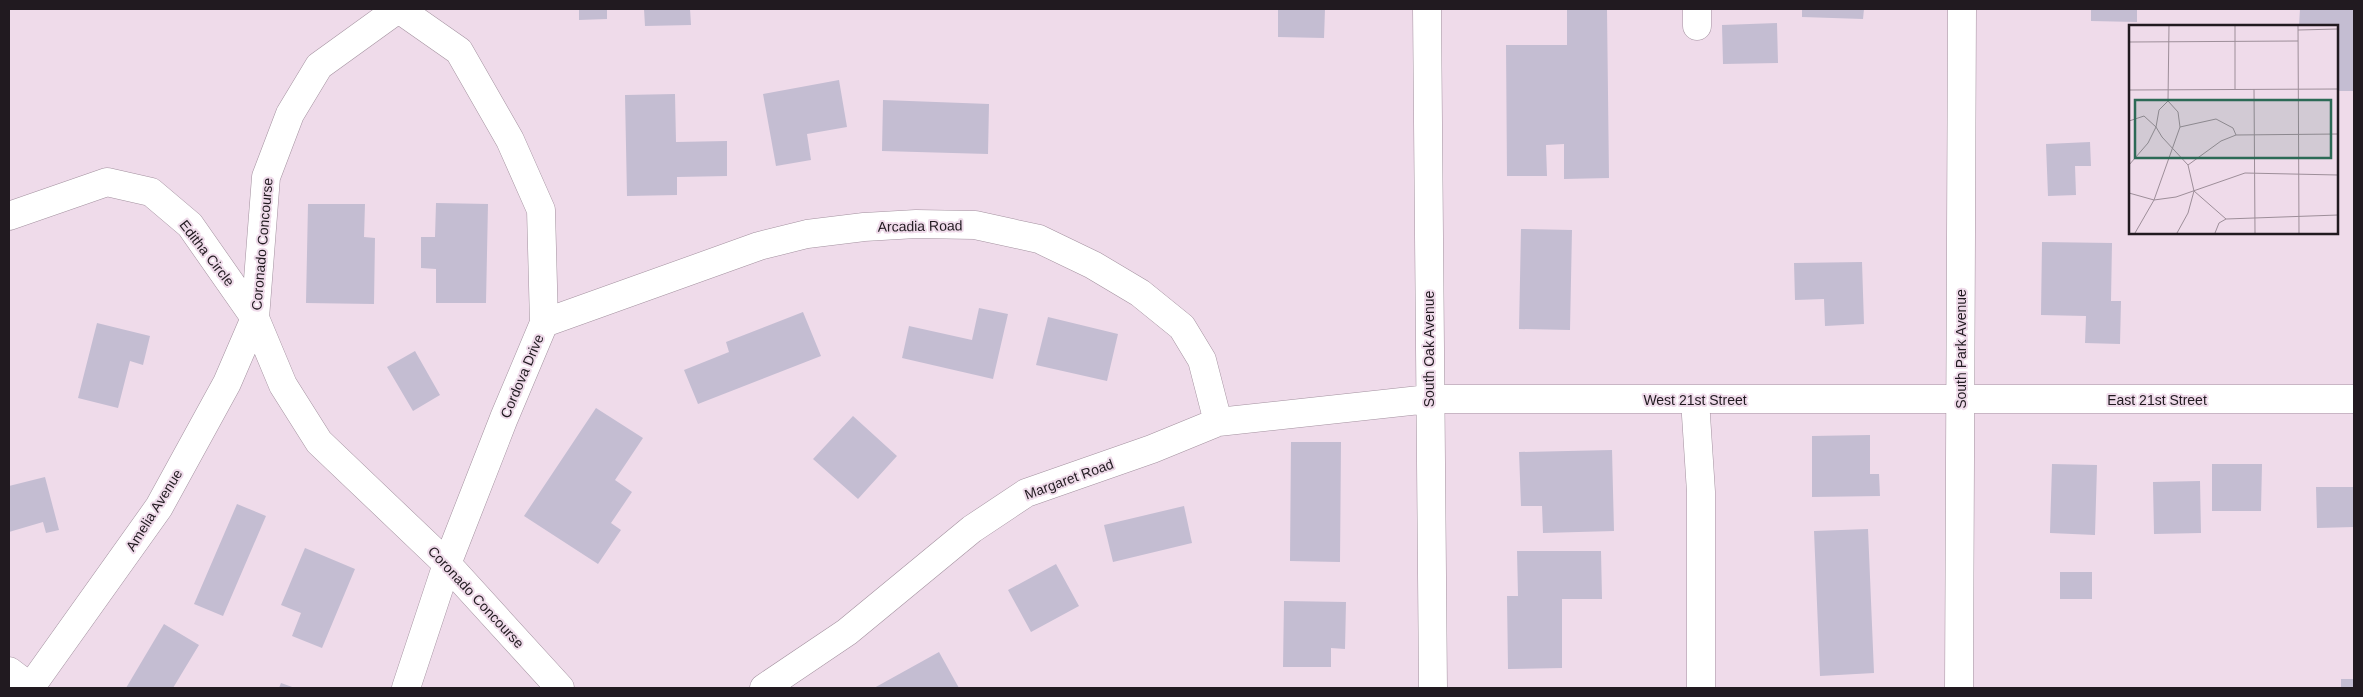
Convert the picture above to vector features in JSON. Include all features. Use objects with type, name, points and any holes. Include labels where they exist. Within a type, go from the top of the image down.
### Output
[{"type":"street","name":"Coronado Concourse","points":[[399,9],[319,66],[290,114],[266,177],[255,318],[283,385],[319,442],[447,564],[560,688]]},
{"type":"street","name":"Cordova Drive","points":[[399,9],[458,51],[510,140],[540,210],[544,323],[504,418],[447,564],[406,688]]},
{"type":"street","name":"South Oak Avenue","points":[[1427,9],[1433,688]]},
{"type":"street","name":"South Park Avenue","points":[[1959,688],[1962,9]]},
{"type":"street","name":"Editha Circle","points":[[9,216],[107,182],[151,192],[190,225],[255,318]]},
{"type":"street","name":"Arcadia Road","points":[[544,323],[759,246],[806,234],[881,226],[975,225],[1039,239],[1093,265],[1140,293],[1182,327],[1202,360],[1218,422]]},
{"type":"street","name":"Amelia Avenue","points":[[30,688],[159,507],[227,383],[255,318]]},
{"type":"street","name":"West 21st Street","points":[[1430,399],[1961,400]]},
{"type":"street","name":"Margaret Road","points":[[764,688],[847,632],[972,529],[1026,493],[1152,449],[1218,422],[1430,399]]},
{"type":"street","name":"East 21st Street","points":[[1961,400],[2354,399]]},
{"type":"street","points":[[1695,400],[1702,492],[1702,688]]},
{"type":"street","points":[[9,671],[30,688]]},
{"type":"building","points":[[579,9],[607,9],[607,19],[579,20]]},
{"type":"building","points":[[644,9],[690,9],[691,25],[645,26]]},
{"type":"building","points":[[1278,9],[1325,9],[1324,38],[1278,37]]},
{"type":"building","points":[[1567,9],[1607,9],[1609,178],[1564,179],[1564,144],[1546,145],[1547,176],[1507,176],[1506,45],[1567,45]]},
{"type":"building","points":[[1802,9],[1864,9],[1863,19],[1802,17]]},
{"type":"building","points":[[2091,9],[2137,9],[2137,22],[2091,21]]},
{"type":"building","points":[[2300,9],[2354,9],[2354,91],[2338,91],[2338,25],[2299,25]]},
{"type":"building","points":[[1777,23],[1778,63],[1723,64],[1722,25]]},
{"type":"building","points":[[839,80],[847,127],[807,134],[811,160],[776,166],[763,94]]},
{"type":"building","points":[[675,94],[676,142],[727,141],[727,176],[677,177],[677,195],[627,196],[625,95]]},
{"type":"building","points":[[883,100],[989,104],[988,154],[882,151]]},
{"type":"building","points":[[2090,142],[2091,166],[2075,166],[2076,195],[2048,196],[2046,144]]},
{"type":"building","points":[[436,203],[488,204],[486,303],[436,303],[436,269],[421,268],[421,237],[435,237]]},
{"type":"building","points":[[308,204],[365,204],[364,237],[375,238],[374,304],[306,303]]},
{"type":"building","points":[[1521,229],[1572,230],[1570,330],[1519,329]]},
{"type":"building","points":[[2042,242],[2112,243],[2111,301],[2121,301],[2120,344],[2085,343],[2086,316],[2041,315]]},
{"type":"building","points":[[1862,262],[1864,324],[1825,326],[1824,299],[1795,300],[1794,263]]},
{"type":"building","points":[[979,308],[1008,314],[993,379],[902,358],[909,326],[972,340]]},
{"type":"building","points":[[803,312],[821,356],[698,404],[684,370],[729,352],[726,342]]},
{"type":"building","points":[[1048,317],[1118,334],[1107,381],[1036,365]]},
{"type":"building","points":[[97,323],[150,336],[143,365],[130,361],[118,408],[78,398]]},
{"type":"building","points":[[415,351],[440,395],[413,411],[387,367]]},
{"type":"building","points":[[596,408],[643,438],[615,480],[632,492],[611,523],[621,530],[598,564],[524,516]]},
{"type":"building","points":[[853,416],[897,456],[858,499],[813,459]]},
{"type":"building","points":[[1870,435],[1870,474],[1879,474],[1880,496],[1812,497],[1812,436]]},
{"type":"building","points":[[1291,442],[1341,442],[1340,562],[1290,561]]},
{"type":"building","points":[[1612,450],[1614,531],[1543,533],[1542,506],[1521,506],[1519,452]]},
{"type":"building","points":[[2052,464],[2097,465],[2095,535],[2050,533]]},
{"type":"building","points":[[2212,464],[2262,464],[2261,511],[2212,511]]},
{"type":"building","points":[[45,477],[59,530],[46,533],[43,522],[9,532],[9,486]]},
{"type":"building","points":[[2200,481],[2201,533],[2154,534],[2153,482]]},
{"type":"building","points":[[2316,487],[2354,487],[2354,527],[2317,528]]},
{"type":"building","points":[[237,504],[266,516],[223,616],[194,604]]},
{"type":"building","points":[[1184,506],[1192,543],[1113,562],[1104,525]]},
{"type":"building","points":[[1868,529],[1874,673],[1820,676],[1814,531]]},
{"type":"building","points":[[305,548],[355,569],[322,648],[292,636],[301,613],[281,605]]},
{"type":"building","points":[[1517,551],[1601,551],[1602,599],[1562,599],[1562,668],[1508,669],[1507,596],[1518,596]]},
{"type":"building","points":[[1056,564],[1079,606],[1031,632],[1008,590]]},
{"type":"building","points":[[2060,572],[2092,572],[2092,599],[2060,599]]},
{"type":"building","points":[[1284,601],[1346,602],[1345,649],[1331,648],[1331,667],[1283,667]]},
{"type":"building","points":[[164,624],[199,645],[173,688],[126,688]]},
{"type":"building","points":[[939,652],[959,688],[874,688]]},
{"type":"building","points":[[2341,679],[2354,679],[2354,688],[2341,688]]},
{"type":"building","points":[[281,683],[295,688],[279,688]]}]
